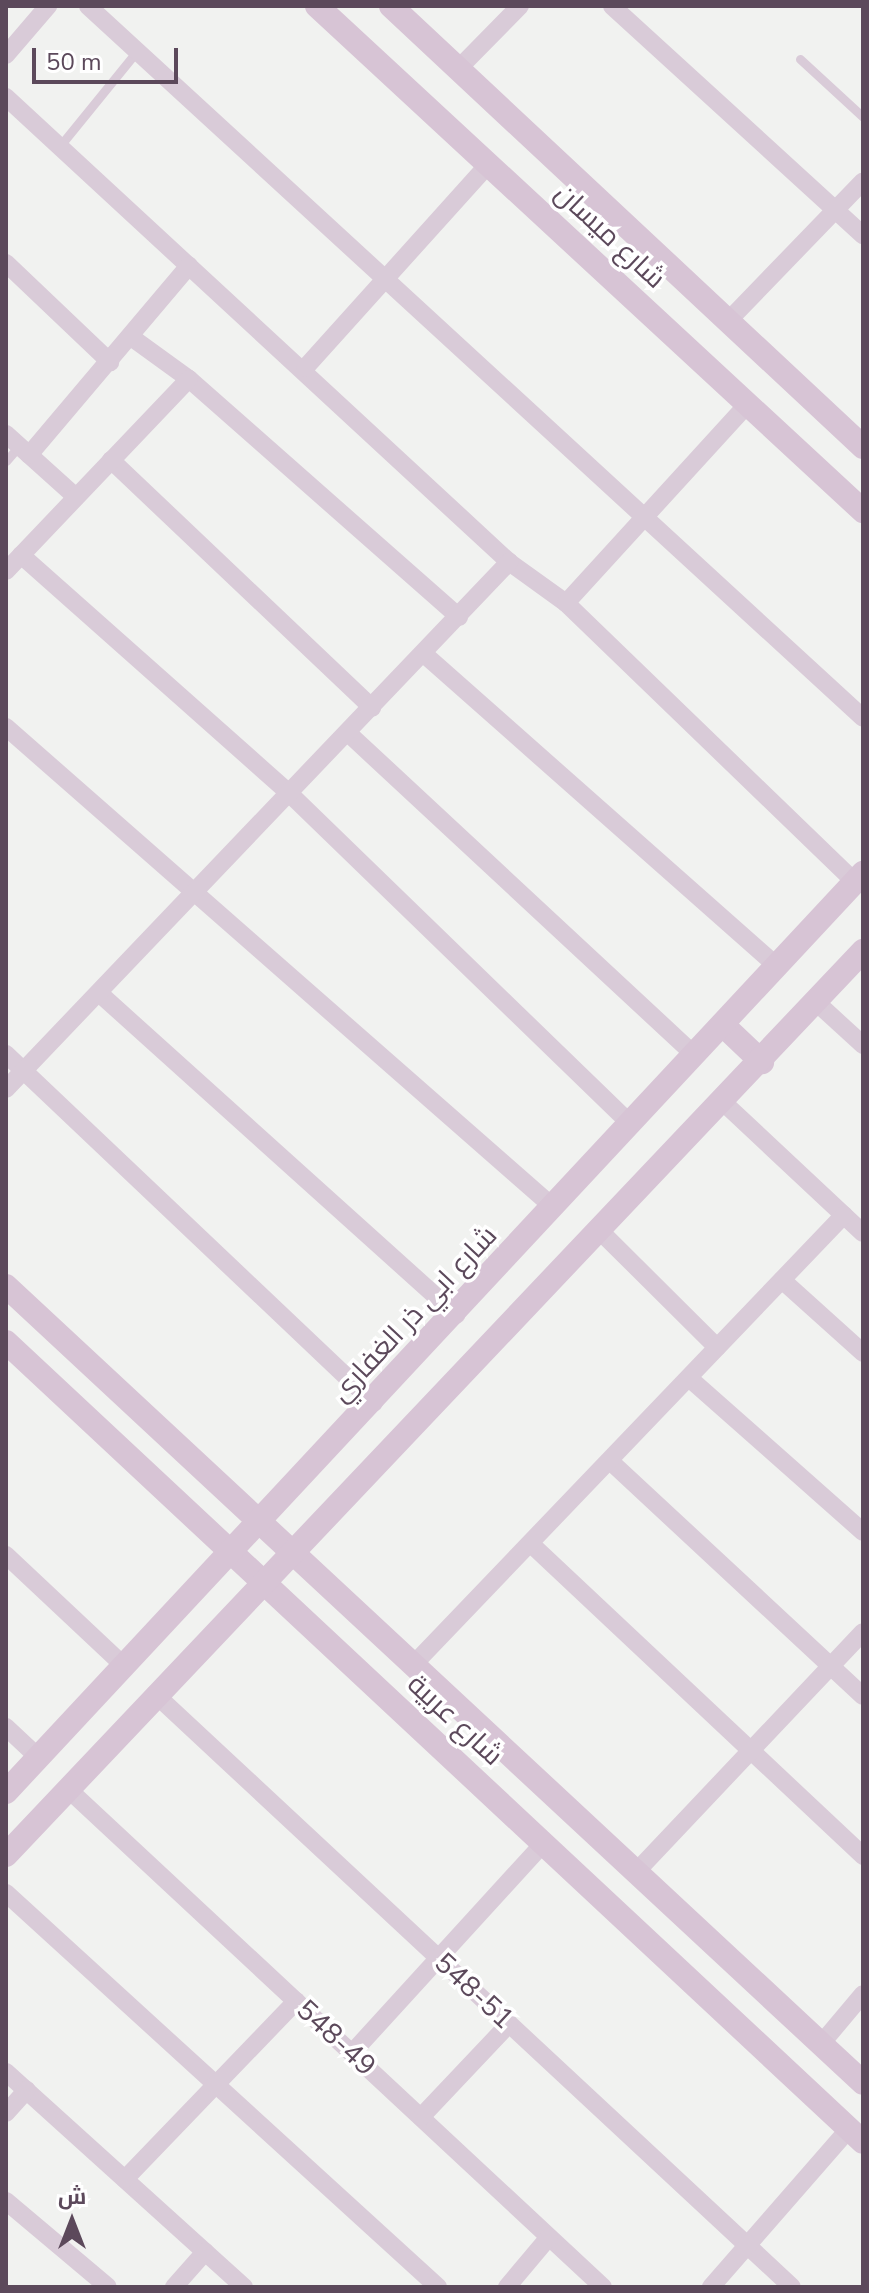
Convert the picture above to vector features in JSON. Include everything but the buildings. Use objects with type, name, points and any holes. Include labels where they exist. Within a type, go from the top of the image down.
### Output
[{"type":"main road","name":"شارع ميسان","points":[[317,6],[863,511]]},
{"type":"main road","name":"شارع ميسان","points":[[391,6],[863,447]]},
{"type":"main road","name":"شارع ابي ذر الغفاري","points":[[6,1792],[232,1553],[256,1519],[374,1403],[859,878]]},
{"type":"main road","points":[[6,1855],[155,1694],[266,1584],[724,1103],[863,951]]},
{"type":"main road","points":[[723,1025],[762,1062]]},
{"type":"main road","name":"شارع عربية","points":[[6,1286],[863,2083]]},
{"type":"main road","name":"شارع عربية","points":[[6,1342],[856,2136]]},
{"type":"street","points":[[6,55],[48,6]]},
{"type":"street","points":[[88,6],[863,718]]},
{"type":"street","points":[[459,68],[520,6]]},
{"type":"street","points":[[612,6],[863,235]]},
{"type":"street","points":[[6,97],[305,368],[509,562],[566,603],[859,878]]},
{"type":"street","points":[[305,368],[488,165]]},
{"type":"street","points":[[728,321],[863,181]]},
{"type":"street","points":[[6,263],[110,362]]},
{"type":"street","points":[[76,497],[18,445],[110,362],[189,266]]},
{"type":"street","points":[[131,337],[189,379],[459,617]]},
{"type":"street","points":[[6,571],[189,379]]},
{"type":"street","points":[[566,603],[748,404]]},
{"type":"street","points":[[111,460],[372,708]]},
{"type":"street","points":[[21,555],[290,794],[631,1124]]},
{"type":"street","points":[[6,1089],[195,895],[509,562]]},
{"type":"street","points":[[424,654],[777,966]]},
{"type":"street","points":[[6,727],[554,1208]]},
{"type":"street","points":[[348,733],[695,1055]]},
{"type":"street","points":[[99,993],[456,1315]]},
{"type":"street","points":[[816,1002],[863,1045]]},
{"type":"street","points":[[6,1054],[374,1403]]},
{"type":"street","points":[[724,1103],[863,1233]]},
{"type":"street","points":[[413,1665],[844,1215]]},
{"type":"street","points":[[600,1231],[717,1347]]},
{"type":"street","points":[[782,1280],[863,1353]]},
{"type":"street","points":[[689,1378],[863,1532]]},
{"type":"street","points":[[610,1461],[863,1696]]},
{"type":"street","points":[[531,1544],[863,1856]]},
{"type":"street","points":[[6,1555],[123,1665]]},
{"type":"street","points":[[636,1872],[863,1632]]},
{"type":"street","name":"548-51","points":[[155,1694],[792,2287]]},
{"type":"street","points":[[6,1727],[38,1757]]},
{"type":"street","name":"548-49","points":[[68,1789],[603,2287]]},
{"type":"street","points":[[352,2053],[543,1844]]},
{"type":"street","points":[[6,1893],[438,2287]]},
{"type":"street","points":[[821,2044],[863,1994]]},
{"type":"street","points":[[125,2179],[296,2001]]},
{"type":"street","points":[[421,2117],[509,2024]]},
{"type":"street","points":[[6,2072],[244,2287]]},
{"type":"street","points":[[6,2113],[27,2090]]},
{"type":"street","points":[[711,2287],[747,2245],[856,2136]]},
{"type":"street","points":[[6,2201],[108,2287]]},
{"type":"street","points":[[507,2287],[549,2237]]},
{"type":"street","points":[[174,2287],[205,2252]]},
{"type":"lane","points":[[59,147],[137,51]]},
{"type":"lane","points":[[800,59],[863,117]]},
{"type":"lane","points":[[6,461],[18,445]]}]
